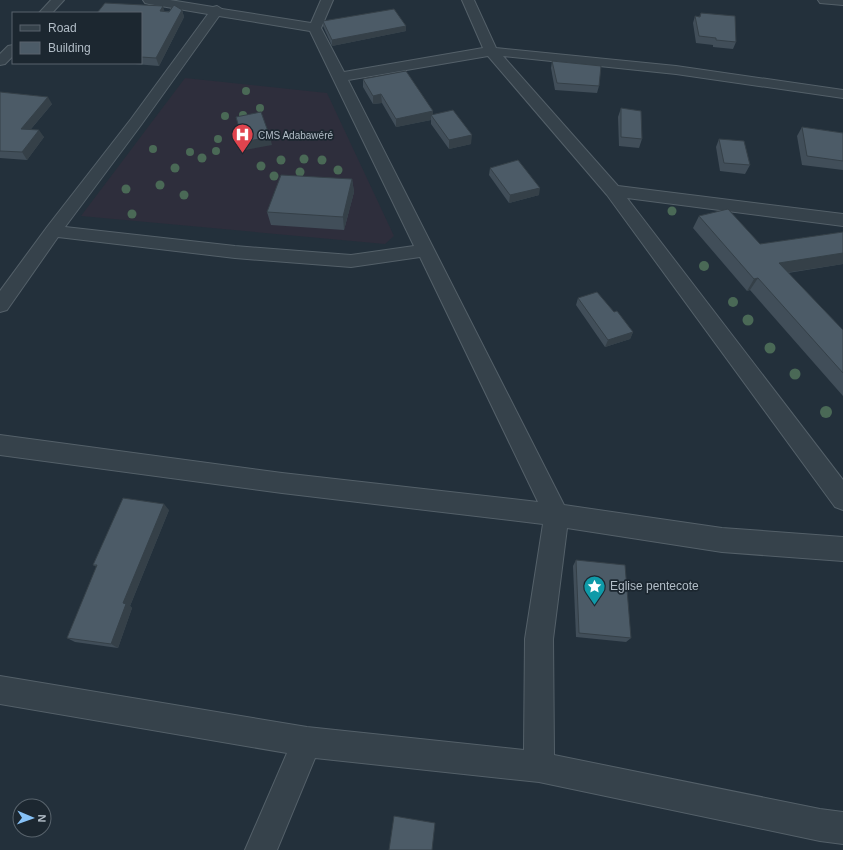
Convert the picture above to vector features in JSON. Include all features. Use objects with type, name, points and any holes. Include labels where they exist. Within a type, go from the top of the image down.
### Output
[{"type":"street","points":[[46,12],[58,0]]},
{"type":"street","points":[[149,0],[217,10],[315,28]]},
{"type":"street","points":[[327,0],[315,28],[557,515],[539,638],[539,767]]},
{"type":"street","points":[[468,0],[491,51],[613,191],[843,499]]},
{"type":"street","points":[[824,0],[843,1]]},
{"type":"street","points":[[0,305],[217,10]]},
{"type":"street","points":[[0,61],[12,50]]},
{"type":"street","points":[[339,77],[491,51],[676,70],[843,94]]},
{"type":"street","points":[[613,191],[843,220]]},
{"type":"street","points":[[53,231],[235,252],[351,261],[425,250]]},
{"type":"street","points":[[0,445],[282,483],[557,515],[722,540],[843,549]]},
{"type":"street","points":[[0,690],[307,742],[539,767],[820,825],[843,828]]},
{"type":"street","points":[[261,850],[307,742]]},
{"type":"shaded area","name":"CMS Adabawéré","points":[[185,78],[327,93],[394,236],[385,244],[81,216]]},
{"type":"building","points":[[105,3],[163,6],[160,11],[169,12],[174,5],[182,10],[156,58],[142,57],[142,12],[98,12]]},
{"type":"building","points":[[394,9],[406,26],[332,40],[323,21]]},
{"type":"building","points":[[701,13],[735,16],[736,42],[716,40],[716,38],[699,36],[695,16],[700,17]]},
{"type":"building","points":[[552,61],[601,66],[599,86],[557,83]]},
{"type":"building","points":[[406,71],[433,111],[396,119],[381,94],[373,96],[363,79]]},
{"type":"building","points":[[0,92],[48,97],[21,129],[39,130],[22,152],[0,151]]},
{"type":"building","points":[[621,108],[641,111],[642,139],[621,137]]},
{"type":"building","points":[[453,110],[472,135],[449,140],[431,115]]},
{"type":"building","points":[[261,112],[270,137],[243,142],[236,117]]},
{"type":"building","points":[[802,127],[843,133],[843,161],[807,156]]},
{"type":"building","points":[[719,139],[744,141],[750,165],[724,163]]},
{"type":"building","points":[[518,160],[540,188],[510,195],[490,168]]},
{"type":"building","points":[[281,175],[352,179],[343,217],[267,212]]},
{"type":"building","points":[[728,209],[760,244],[843,232],[843,253],[779,263],[843,330],[843,373],[758,278],[754,279],[699,216]]},
{"type":"building","points":[[597,292],[614,312],[617,311],[633,332],[608,340],[578,298]]},
{"type":"building","points":[[123,498],[164,504],[123,603],[126,604],[111,644],[67,638],[97,565],[93,565]]},
{"type":"building","points":[[576,560],[625,565],[631,638],[579,633]]},
{"type":"building","points":[[394,816],[435,823],[432,850],[389,850]]},
{"type":"place","name":"CMS Adabawéré","points":[[242,154]]},
{"type":"place","name":"Eglise pentecote","points":[[595,606]]}]
